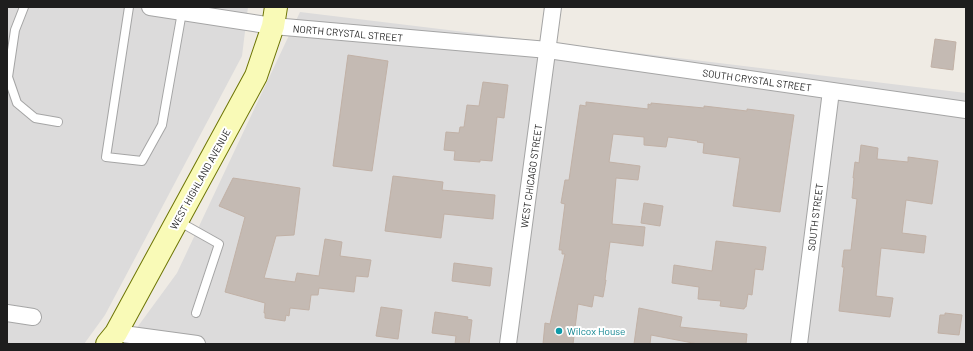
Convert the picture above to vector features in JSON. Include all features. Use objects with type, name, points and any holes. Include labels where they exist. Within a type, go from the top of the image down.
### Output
[{"type":"main road","name":"WEST HIGHLAND AVENUE","points":[[112,338],[256,76],[275,17]]},
{"type":"street","name":"NORTH CRYSTAL STREET","points":[[150,7],[182,12],[275,17],[548,50]]},
{"type":"street","name":"WEST CHICAGO STREET","points":[[508,344],[548,50],[552,7]]},
{"type":"street","name":"SOUTH CRYSTAL STREET","points":[[548,50],[966,110]]},
{"type":"street","name":"SOUTH STREET","points":[[799,344],[831,91]]},
{"type":"street","points":[[7,313],[33,317]]},
{"type":"street","points":[[112,338],[195,344]]},
{"type":"lane","points":[[24,7],[15,30],[8,76],[17,103],[35,118],[58,122]]},
{"type":"lane","points":[[129,7],[106,157],[142,162],[162,124],[182,12]]},
{"type":"lane","points":[[177,221],[219,244],[196,313]]},
{"type":"shaded area","points":[[7,7],[248,7],[242,56],[105,315],[84,344],[7,344]]},
{"type":"shaded area","points":[[300,12],[966,93],[966,344],[125,344],[177,273]]},
{"type":"building","points":[[935,39],[956,42],[953,70],[931,67]]},
{"type":"building","points":[[348,55],[388,61],[372,171],[333,166]]},
{"type":"building","points":[[483,82],[508,85],[504,118],[497,117],[492,161],[480,160],[480,162],[454,160],[455,151],[444,150],[446,132],[459,133],[460,127],[464,127],[467,105],[479,106]]},
{"type":"building","points":[[586,102],[648,109],[648,104],[651,105],[651,103],[704,108],[704,106],[747,111],[747,109],[794,115],[780,212],[733,206],[740,158],[703,153],[704,143],[697,142],[698,141],[668,137],[666,147],[644,145],[644,137],[613,134],[609,162],[640,166],[638,180],[616,178],[612,224],[645,227],[643,246],[610,242],[603,297],[594,295],[592,307],[578,304],[573,344],[543,344],[545,323],[550,324],[565,254],[562,254],[562,250],[559,250],[565,204],[561,203],[565,180],[569,180],[580,105],[586,106]]},
{"type":"building","points":[[861,145],[878,148],[877,159],[908,162],[908,157],[938,161],[932,204],[906,200],[902,233],[926,236],[924,253],[881,248],[876,296],[893,298],[890,317],[839,311],[844,267],[842,267],[844,250],[851,250],[857,199],[852,198],[853,178],[855,162],[859,163]]},
{"type":"building","points":[[393,176],[443,182],[442,190],[495,195],[493,219],[444,214],[441,238],[385,231]]},
{"type":"building","points":[[233,178],[300,188],[294,235],[276,236],[264,278],[295,282],[297,273],[319,276],[325,239],[342,242],[340,256],[371,260],[368,277],[356,276],[354,292],[319,288],[318,295],[311,295],[309,310],[290,308],[289,316],[286,315],[285,321],[265,318],[265,303],[225,292],[245,217],[219,206]]},
{"type":"building","points":[[644,203],[663,206],[660,226],[641,223]]},
{"type":"building","points":[[716,241],[766,247],[763,270],[755,269],[752,295],[748,294],[746,307],[744,309],[720,306],[721,301],[698,299],[699,287],[672,283],[674,265],[712,271]]},
{"type":"building","points":[[454,263],[492,268],[490,286],[452,281]]},
{"type":"building","points":[[381,307],[402,310],[398,339],[376,336]]},
{"type":"building","points":[[639,308],[682,317],[680,327],[747,334],[746,344],[698,344],[651,335],[650,344],[634,344]]},
{"type":"building","points":[[435,312],[468,317],[467,319],[472,320],[469,344],[455,344],[456,336],[432,333]]},
{"type":"building","points":[[945,313],[962,315],[959,335],[938,333],[940,315],[945,315]]},
{"type":"place","name":"Wilcox House","points":[[559,331]]}]
